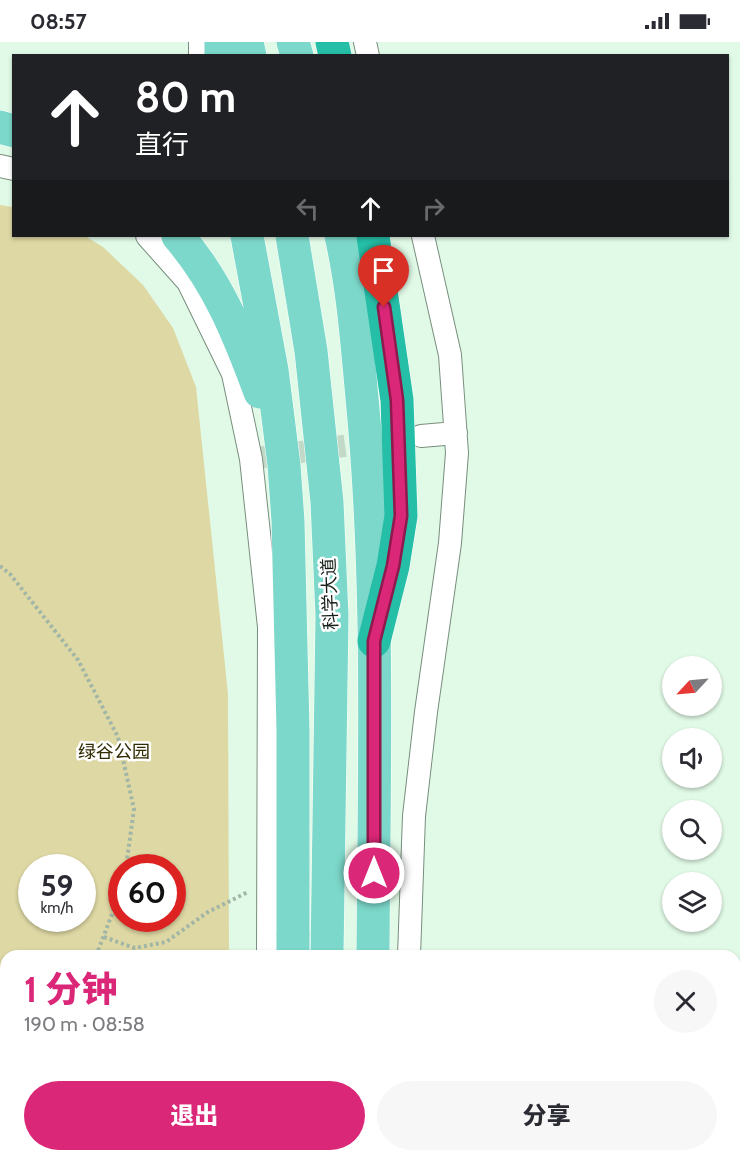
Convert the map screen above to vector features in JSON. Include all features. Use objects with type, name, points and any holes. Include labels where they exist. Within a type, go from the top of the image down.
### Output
[{"type":"highway","points":[[373,237],[397,400],[401,516],[393,566],[374,641]]},
{"type":"main road","points":[[179,237],[212,281],[244,349],[264,461],[290,579],[293,718],[293,945]]},
{"type":"main road","points":[[247,237],[272,370],[264,461]]},
{"type":"main road","name":"科学大道","points":[[292,237],[311,351],[327,502],[332,605],[327,950]]},
{"type":"main road","points":[[341,237],[356,336],[370,482],[374,641],[373,950]]},
{"type":"street","points":[[148,237],[188,282],[233,374],[264,461],[269,627],[268,950]]},
{"type":"street","points":[[409,950],[414,816],[450,543],[456,473],[456,433],[450,356],[423,237]]},
{"type":"street","points":[[421,436],[456,433]]},
{"type":"path","points":[[0,566],[10,574],[78,660],[118,737],[135,809],[128,854]]},
{"type":"path","points":[[104,937],[135,948],[166,942],[208,912],[268,882]]},
{"type":"path","points":[[99,950],[108,926]]},
{"type":"green space","name":"绿谷公园","points":[[0,205],[12,207],[12,237],[87,237],[103,247],[143,285],[173,328],[196,387],[228,694],[229,950],[0,950]]},
{"type":"tunnel","points":[[258,458],[379,441]]},
{"type":"route","points":[[374,873],[374,641],[393,566],[401,516],[397,400],[384,307]]}]
